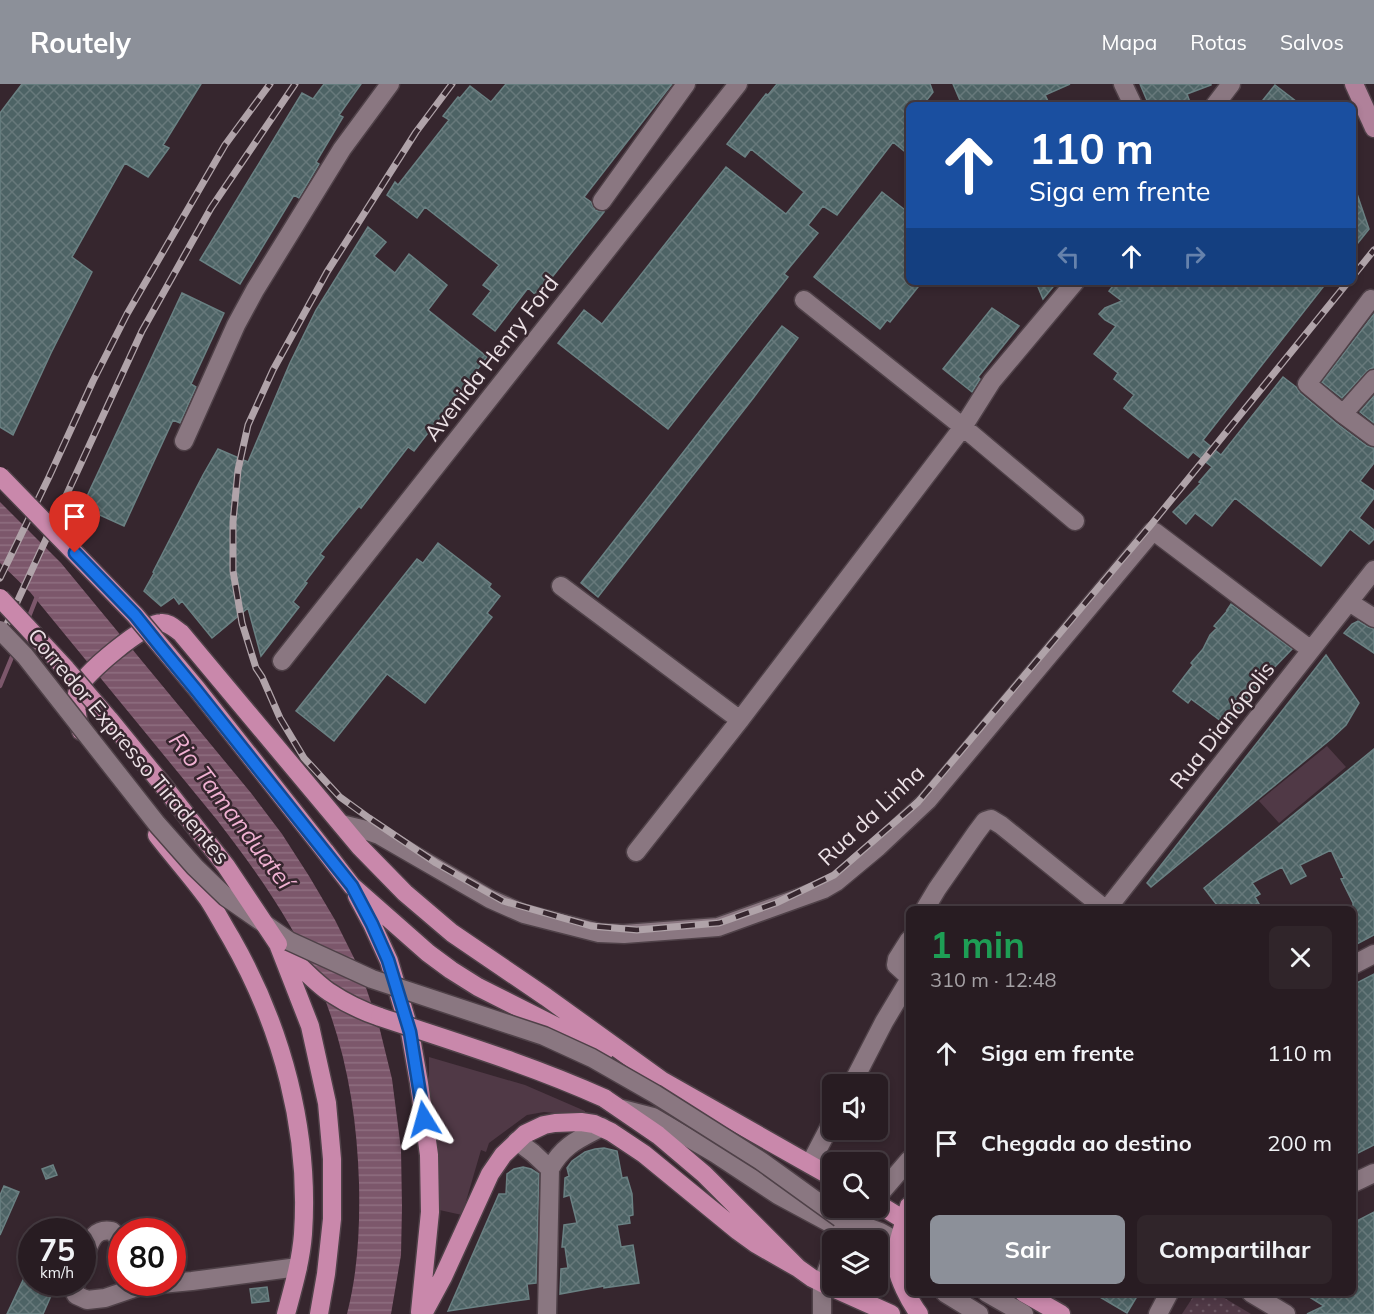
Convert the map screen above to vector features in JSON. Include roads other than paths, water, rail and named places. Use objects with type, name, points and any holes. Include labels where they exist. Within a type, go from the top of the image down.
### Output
[{"type":"highway","points":[[0,476],[135,615],[352,886],[372,924],[388,960],[410,1032],[429,1155],[430,1212],[422,1314]]},
{"type":"highway","points":[[0,598],[73,677],[162,784],[226,866],[278,944],[310,1026],[327,1104],[332,1159],[332,1219],[319,1314]]},
{"type":"highway","points":[[286,1314],[298,1267],[303,1235],[304,1194],[298,1128],[286,1070],[267,1011],[247,967],[208,900],[98,762],[84,741],[77,710],[76,700],[81,683],[110,654],[152,624],[162,622],[181,633],[360,847],[405,893],[452,933],[664,1082]]},
{"type":"highway","points":[[352,886],[428,953],[478,987],[664,1082],[822,1171]]},
{"type":"highway","points":[[278,944],[329,992],[365,1012],[512,1061],[575,1085],[622,1109],[658,1135],[704,1174],[798,1268]]},
{"type":"highway","points":[[422,1314],[443,1277],[490,1174],[503,1155],[525,1134],[555,1123],[594,1124],[625,1140],[756,1244],[822,1283]]},
{"type":"highway","points":[[888,1208],[906,1215]]},
{"type":"highway","points":[[904,1245],[902,1267],[906,1284]]},
{"type":"highway","points":[[851,1296],[891,1314]]},
{"type":"highway","points":[[909,1296],[919,1314]]},
{"type":"highway","points":[[1029,1296],[1061,1314]]},
{"type":"main road","points":[[1354,84],[1374,128]]},
{"type":"street","points":[[184,441],[236,325],[255,290],[342,149],[390,84]]},
{"type":"street","points":[[602,201],[686,84]]},
{"type":"street","name":"Avenida Henry Ford","points":[[282,661],[738,84]]},
{"type":"street","points":[[1124,84],[1132,102]]},
{"type":"street","points":[[1217,102],[1231,84]]},
{"type":"street","points":[[636,852],[740,720],[963,427],[992,381],[1072,285]]},
{"type":"street","points":[[1371,298],[1307,384],[1374,437]]},
{"type":"street","points":[[804,300],[1075,520]]},
{"type":"street","points":[[1343,414],[1374,379]]},
{"type":"street","name":"Rua da Linha","points":[[341,824],[379,835],[490,899],[524,914],[585,930],[615,934],[718,927],[824,889],[836,882],[878,847],[928,800],[1152,532],[1311,650]]},
{"type":"street","name":"Rua Dianópolis","points":[[1108,906],[1374,570]]},
{"type":"street","points":[[561,586],[740,720]]},
{"type":"street","points":[[1348,602],[1374,618]]},
{"type":"street","name":"Corredor Expresso Tiradentes","points":[[0,630],[25,656],[157,824],[195,867],[235,904],[290,941],[372,979],[544,1036],[592,1058],[655,1094],[761,1161],[849,1230]]},
{"type":"street","points":[[927,906],[976,833],[985,821],[991,819],[1102,906]]},
{"type":"street","points":[[906,945],[896,965],[906,974]]},
{"type":"street","points":[[1356,963],[1374,954]]},
{"type":"street","points":[[857,1074],[906,985]]},
{"type":"street","points":[[622,1109],[653,1117],[716,1154],[778,1195],[848,1230]]},
{"type":"street","points":[[547,1314],[550,1168],[565,1148],[602,1127]]},
{"type":"street","points":[[810,1164],[823,1140]]},
{"type":"street","points":[[517,1141],[550,1168]]},
{"type":"street","points":[[888,1184],[906,1163]]},
{"type":"street","points":[[1356,1182],[1374,1173]]},
{"type":"street","name":"Corredor Expresso Tiradentes","points":[[856,1230],[864,1226],[875,1230]]},
{"type":"street","name":"Corredor Expresso Tiradentes","points":[[888,1236],[904,1245]]},
{"type":"street","points":[[888,1256],[902,1267]]},
{"type":"street","points":[[78,1296],[87,1300],[105,1298],[149,1282],[161,1284],[192,1281],[298,1267]]},
{"type":"street","points":[[822,1296],[822,1314]]},
{"type":"street","points":[[950,1296],[979,1314]]},
{"type":"street","points":[[992,1296],[1024,1314]]},
{"type":"street","points":[[1158,1314],[1167,1296]]},
{"type":"street","points":[[1256,1296],[1286,1314]]},
{"type":"water","name":"Rio Tamanduateí","points":[[0,502],[61,563],[251,793],[282,834],[309,876],[335,920],[360,970],[379,1026],[392,1079],[401,1149],[401,1255],[391,1314],[347,1314],[354,1282],[359,1232],[356,1132],[353,1107],[337,1034],[310,964],[274,900],[217,820],[30,592],[0,563]]},
{"type":"waterway","points":[[28,619],[38,594]]},
{"type":"waterway","points":[[0,686],[14,652]]},
{"type":"railway","points":[[0,578],[127,314],[225,145],[270,84]]},
{"type":"railway","points":[[0,639],[142,331],[211,208],[295,84]]},
{"type":"railway","points":[[452,84],[416,132],[327,272],[273,370],[248,425],[238,470],[233,522],[233,571],[242,623],[256,668],[280,718],[304,758],[340,797],[436,863],[503,901],[591,926],[637,930],[719,923],[776,903],[834,875],[918,802],[1150,526],[1346,285]]},
{"type":"railway","points":[[1356,272],[1374,250]]}]
